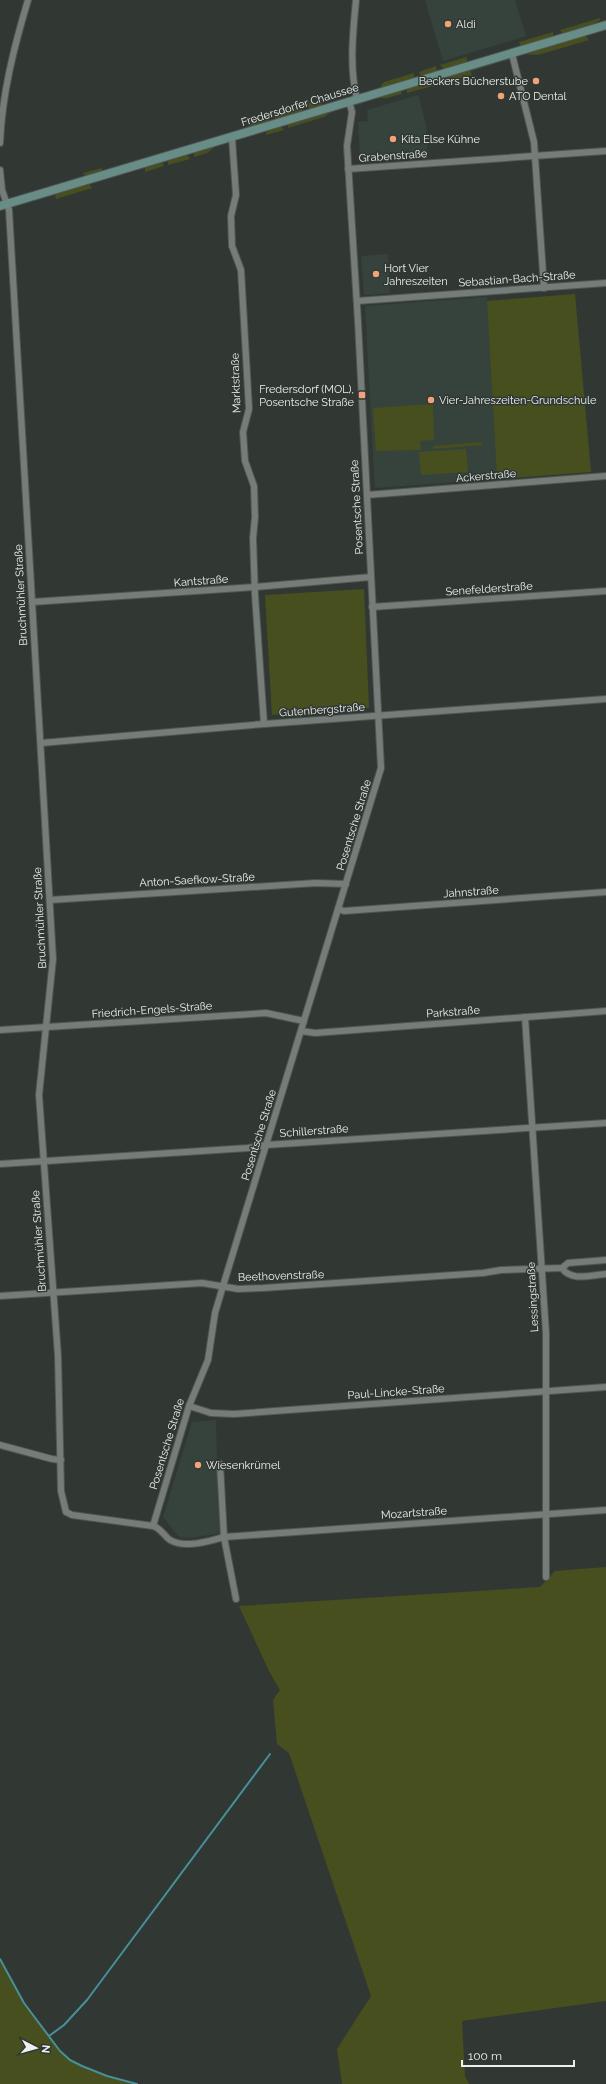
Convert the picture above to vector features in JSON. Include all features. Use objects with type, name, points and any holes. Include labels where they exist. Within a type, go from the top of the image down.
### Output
[{"type":"main road","name":"Fredersdorfer Chaussee","points":[[4,205],[606,25]]},
{"type":"street","points":[[0,143],[3,106],[8,73],[16,39],[28,0]]},
{"type":"street","name":"Posentsche Straße","points":[[153,1526],[189,1406],[208,1360],[215,1313],[381,768],[357,301],[347,146],[354,86],[353,58],[356,0]]},
{"type":"street","points":[[512,54],[524,94],[525,107],[534,142],[544,288]]},
{"type":"street","name":"Marktstraße","points":[[232,138],[236,195],[231,216],[234,253],[241,270],[249,409],[244,426],[244,439],[246,466],[254,486],[255,517],[253,538],[255,587],[264,724]]},
{"type":"street","name":"Grabenstraße","points":[[348,169],[606,151]]},
{"type":"street","name":"Bruchmühler Straße","points":[[0,170],[4,205],[32,602],[53,959],[40,1095],[58,1356],[61,1491],[66,1512],[72,1515],[153,1526]]},
{"type":"street","name":"Sebastian-Bach-Straße","points":[[357,301],[606,283]]},
{"type":"street","name":"Ackerstraße","points":[[367,495],[606,476]]},
{"type":"street","name":"Kantstraße","points":[[32,602],[255,587],[371,577]]},
{"type":"street","name":"Senefelderstraße","points":[[372,607],[606,591]]},
{"type":"street","name":"Gutenbergstraße","points":[[41,743],[264,724],[606,699],[606,705]]},
{"type":"street","name":"Anton-Saefkow-Straße","points":[[50,900],[308,883],[346,884]]},
{"type":"street","name":"Jahnstraße","points":[[338,909],[344,911],[606,892]]},
{"type":"street","name":"Parkstraße","points":[[301,1031],[322,1032],[606,1011]]},
{"type":"street","name":"Friedrich-Engels-Straße","points":[[0,1030],[266,1014],[304,1021]]},
{"type":"street","name":"Lessingstraße","points":[[524,1017],[533,1128],[546,1333],[546,1577]]},
{"type":"street","name":"Schillerstraße","points":[[0,1164],[606,1123]]},
{"type":"street","name":"Beethovenstraße","points":[[0,1296],[202,1283],[238,1288],[263,1288],[483,1273],[501,1270],[562,1268],[568,1263],[606,1260]]},
{"type":"street","name":"Beethovenstraße","points":[[562,1268],[572,1277],[606,1274]]},
{"type":"street","name":"Paul-Lincke-Straße","points":[[189,1406],[211,1413],[234,1414],[606,1387]]},
{"type":"street","points":[[0,1445],[61,1460]]},
{"type":"street","points":[[220,1464],[224,1537],[236,1599]]},
{"type":"street","name":"Mozartstraße","points":[[224,1537],[606,1510]]},
{"type":"street","points":[[153,1526],[158,1527],[169,1539],[175,1542],[203,1542],[224,1537]]},
{"type":"shaded area","points":[[425,0],[515,0],[526,36],[443,61]]},
{"type":"shaded area","name":"Kita Else Kühne","points":[[418,95],[426,124],[428,154],[360,158],[358,122],[368,121],[367,110]]},
{"type":"shaded area","name":"Hort Vier Jahreszeiten","points":[[388,254],[390,293],[364,295],[361,256]]},
{"type":"shaded area","name":"Vier-Jahreszeiten-Grundschule","points":[[487,297],[497,479],[375,488],[365,306]]},
{"type":"shaded area","name":"Wiesenkrümel","points":[[216,1420],[218,1508],[221,1533],[190,1538],[179,1537],[163,1517],[192,1422]]},
{"type":"green space","points":[[600,18],[600,20],[589,26],[563,34],[560,30]]},
{"type":"green space","points":[[553,32],[553,37],[521,47],[519,42]]},
{"type":"green space","points":[[585,35],[589,40],[538,55],[525,54]]},
{"type":"green space","points":[[466,57],[468,63],[445,70],[440,65]]},
{"type":"green space","points":[[436,66],[437,72],[421,77],[419,72]]},
{"type":"green space","points":[[470,70],[472,75],[442,83],[442,78]]},
{"type":"green space","points":[[414,73],[414,79],[378,90],[384,82]]},
{"type":"green space","points":[[430,81],[433,86],[407,93],[407,88]]},
{"type":"green space","points":[[400,90],[402,94],[387,98],[380,98],[379,96]]},
{"type":"green space","points":[[322,99],[322,106],[310,110],[306,104]]},
{"type":"green space","points":[[302,105],[303,112],[276,120],[273,114]]},
{"type":"green space","points":[[334,110],[324,117],[288,128],[288,124]]},
{"type":"green space","points":[[270,116],[269,122],[252,127],[249,126],[249,124]]},
{"type":"green space","points":[[281,126],[284,130],[266,135],[267,130]]},
{"type":"green space","points":[[218,145],[207,153],[194,157],[194,152]]},
{"type":"green space","points":[[187,154],[190,159],[168,165],[168,160]]},
{"type":"green space","points":[[162,162],[164,166],[145,172],[145,167]]},
{"type":"green space","points":[[102,168],[102,172],[86,177],[83,173]]},
{"type":"green space","points":[[88,183],[92,188],[56,199],[55,193]]},
{"type":"green space","points":[[575,294],[591,472],[497,479],[487,301]]},
{"type":"green space","points":[[433,404],[434,440],[420,441],[421,450],[376,451],[373,408]]},
{"type":"green space","points":[[482,442],[482,445],[433,449],[433,446]]},
{"type":"green space","points":[[466,449],[468,472],[421,475],[419,452]]},
{"type":"green space","points":[[364,589],[369,708],[272,715],[265,595]]},
{"type":"green space","points":[[606,1567],[606,2001],[462,2021],[465,2076],[469,2084],[342,2084],[337,2049],[371,1996],[289,1753],[277,1744],[273,1700],[280,1690],[269,1671],[239,1606],[540,1587],[555,1571]]},
{"type":"green space","points":[[0,1959],[24,2003],[60,2051],[70,2060],[82,2066],[107,2076],[137,2084],[0,2084]]},
{"type":"waterway","points":[[49,2036],[64,2025],[87,2000],[270,1754]]},
{"type":"waterway","points":[[0,1959],[24,2003],[60,2051],[70,2060],[82,2066],[107,2076],[137,2084]]},
{"type":"place","name":"Aldi","points":[[448,24]]},
{"type":"place","name":"Beckers Bücherstube","points":[[536,81]]},
{"type":"place","name":"ATO Dental","points":[[501,96]]},
{"type":"place","name":"Kita Else Kühne","points":[[393,139]]},
{"type":"place","name":"Hort Vier Jahreszeiten","points":[[376,274]]},
{"type":"place","name":"Fredersdorf (MOL), Posentsche Straße","points":[[362,395]]},
{"type":"place","name":"Vier-Jahreszeiten-Grundschule","points":[[431,400]]},
{"type":"place","name":"Wiesenkrümel","points":[[198,1465]]}]
